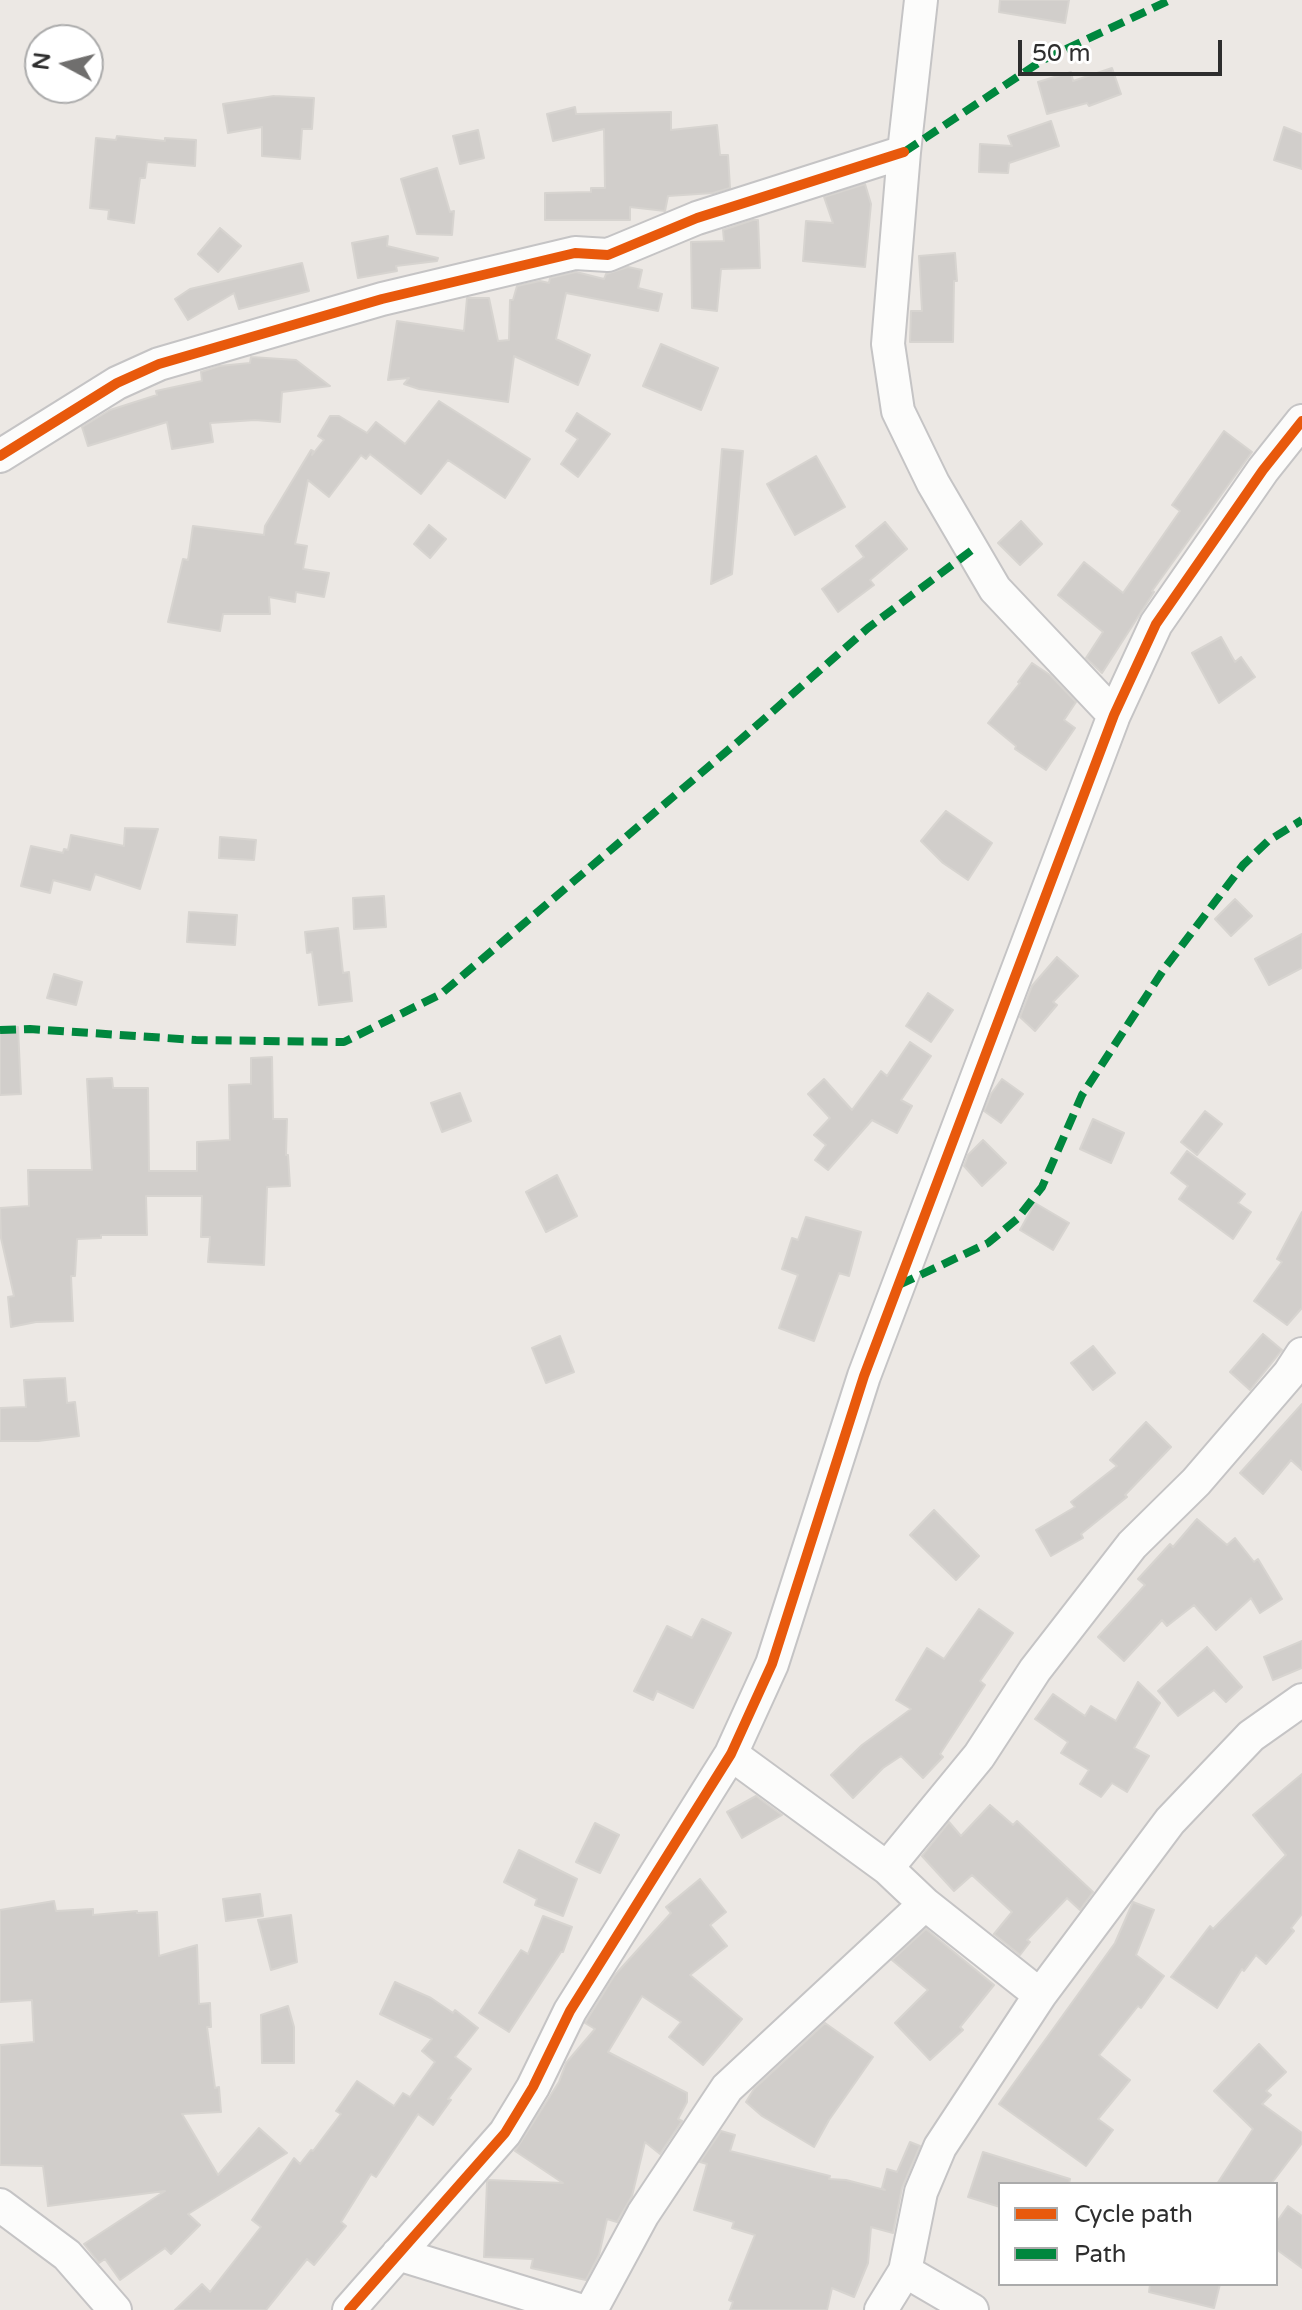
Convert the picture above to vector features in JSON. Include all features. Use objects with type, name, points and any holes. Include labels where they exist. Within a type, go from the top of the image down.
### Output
[{"type":"street","points":[[921,0],[904,152],[888,344],[898,411],[933,483],[995,589],[1114,715]]},
{"type":"street","points":[[0,456],[117,383],[159,364],[382,299],[575,253],[608,255],[697,218],[904,152]]},
{"type":"street","points":[[349,2310],[505,2133],[533,2087],[570,2011],[731,1754],[772,1664],[864,1376],[1114,715],[1156,624],[1263,470],[1302,421]]},
{"type":"street","points":[[887,1868],[979,1756],[1035,1670],[1132,1545],[1196,1482],[1289,1374],[1302,1354]]},
{"type":"street","points":[[881,2310],[905,2271],[921,2192],[940,2147],[1040,1995],[1170,1821],[1251,1736],[1302,1700]]},
{"type":"street","points":[[731,1754],[887,1868],[925,1904],[1040,1995]]},
{"type":"street","points":[[591,2310],[643,2214],[727,2088],[925,1904]]},
{"type":"street","points":[[0,2205],[67,2255],[115,2310]]},
{"type":"street","points":[[398,2254],[579,2310]]},
{"type":"street","points":[[905,2271],[972,2310]]},
{"type":"building","points":[[1000,0],[1069,0],[1065,23],[999,12]]},
{"type":"building","points":[[1112,68],[1121,94],[1089,106],[1087,103],[1047,114],[1038,82],[1071,72],[1073,81]]},
{"type":"building","points":[[274,96],[314,98],[312,129],[302,129],[300,159],[262,156],[262,127],[228,133],[223,104]]},
{"type":"building","points":[[575,107],[576,114],[671,112],[671,130],[717,125],[720,155],[728,155],[730,188],[713,193],[668,196],[665,211],[630,207],[630,220],[545,220],[545,193],[591,192],[591,188],[605,188],[604,129],[553,141],[547,114]]},
{"type":"building","points":[[1051,121],[1059,146],[1009,163],[1008,173],[979,172],[980,144],[1012,146],[1008,136]]},
{"type":"building","points":[[1284,127],[1302,134],[1302,169],[1274,160]]},
{"type":"building","points":[[478,130],[484,158],[460,164],[453,136]]},
{"type":"building","points":[[117,136],[165,141],[165,138],[196,140],[195,166],[147,162],[145,178],[140,178],[134,223],[108,219],[109,210],[90,208],[96,138],[116,140]]},
{"type":"building","points":[[437,168],[450,212],[454,211],[452,235],[417,234],[401,179]]},
{"type":"building","points":[[865,184],[871,204],[865,267],[803,261],[806,221],[833,223],[824,197]]},
{"type":"building","points":[[758,220],[760,268],[721,269],[717,311],[692,308],[691,242],[724,241],[723,230]]},
{"type":"building","points":[[220,228],[241,246],[218,272],[198,254]]},
{"type":"building","points":[[388,236],[387,246],[438,258],[437,261],[396,266],[397,271],[358,278],[352,243]]},
{"type":"building","points":[[955,253],[957,281],[954,281],[953,342],[910,342],[911,311],[922,311],[919,256]]},
{"type":"building","points":[[302,263],[309,291],[239,309],[234,293],[188,320],[175,299],[190,289]]},
{"type":"building","points":[[628,267],[642,270],[638,288],[662,294],[658,311],[566,293],[556,339],[590,355],[578,385],[514,356],[508,402],[419,389],[404,384],[409,378],[388,380],[397,321],[464,331],[467,298],[489,298],[498,341],[509,340],[510,300],[513,300],[517,286],[540,281],[549,283],[550,278],[576,272],[604,279],[606,274]]},
{"type":"building","points":[[661,344],[718,368],[701,410],[643,386]]},
{"type":"building","points":[[251,357],[296,360],[330,386],[282,392],[280,422],[210,423],[213,442],[172,449],[167,422],[88,446],[82,427],[110,410],[157,395],[156,391],[202,381],[201,372],[219,366],[250,363]]},
{"type":"building","points":[[439,401],[530,459],[505,498],[448,460],[421,494],[370,454],[366,459],[361,455],[329,497],[308,480],[295,544],[307,546],[303,569],[329,573],[324,597],[296,592],[295,602],[269,597],[270,614],[223,614],[220,631],[168,622],[183,559],[188,560],[193,526],[264,535],[265,526],[311,450],[312,455],[324,440],[318,436],[330,416],[339,416],[367,433],[376,422],[405,444]]},
{"type":"building","points":[[577,413],[610,434],[578,477],[561,464],[578,439],[566,431]]},
{"type":"building","points":[[1224,431],[1252,452],[1152,591],[1102,673],[1086,658],[1103,632],[1058,595],[1084,562],[1123,593],[1180,511],[1172,505]]},
{"type":"building","points":[[722,449],[743,451],[732,574],[711,584]]},
{"type":"building","points":[[816,456],[845,507],[795,535],[767,484]]},
{"type":"building","points":[[1021,521],[1042,544],[1020,565],[998,543]]},
{"type":"building","points":[[885,522],[907,549],[870,580],[874,585],[838,612],[822,589],[864,557],[856,546]]},
{"type":"building","points":[[429,525],[446,539],[430,558],[414,544]]},
{"type":"building","points":[[1221,637],[1235,662],[1241,657],[1255,677],[1219,703],[1192,653]]},
{"type":"building","points":[[1032,663],[1050,675],[1076,702],[1064,720],[1075,728],[1046,770],[1015,749],[1016,746],[988,723]]},
{"type":"building","points":[[946,811],[992,843],[968,880],[943,863],[921,841]]},
{"type":"building","points":[[125,828],[158,829],[140,889],[95,874],[90,890],[53,880],[50,893],[21,886],[31,846],[63,853],[64,849],[68,850],[71,835],[124,846]]},
{"type":"building","points":[[220,837],[256,840],[254,860],[219,858]]},
{"type":"building","points":[[384,896],[386,927],[354,929],[353,898]]},
{"type":"building","points":[[1235,899],[1252,916],[1231,936],[1215,919]]},
{"type":"building","points":[[189,912],[237,915],[235,945],[187,942]]},
{"type":"building","points":[[338,928],[343,973],[349,972],[352,1001],[319,1005],[312,952],[307,953],[305,932]]},
{"type":"building","points":[[1302,934],[1302,968],[1269,985],[1255,959]]},
{"type":"building","points":[[1057,957],[1078,976],[1053,1002],[1057,1005],[1035,1031],[1020,1017],[1032,986]]},
{"type":"building","points":[[54,974],[82,982],[76,1005],[47,998]]},
{"type":"building","points":[[928,993],[953,1010],[931,1042],[906,1026]]},
{"type":"building","points":[[0,1027],[18,1027],[21,1094],[0,1095]]},
{"type":"building","points":[[910,1042],[931,1056],[901,1100],[912,1106],[897,1133],[872,1120],[828,1170],[815,1160],[826,1145],[814,1135],[830,1118],[808,1094],[824,1079],[852,1110],[881,1071],[887,1076]]},
{"type":"building","points":[[272,1057],[273,1119],[287,1119],[286,1155],[290,1186],[267,1187],[264,1265],[208,1262],[210,1237],[201,1237],[202,1196],[146,1196],[147,1235],[101,1235],[101,1238],[77,1239],[75,1276],[71,1276],[73,1321],[36,1322],[11,1327],[8,1297],[14,1296],[1,1238],[0,1208],[29,1206],[28,1170],[92,1170],[87,1079],[112,1078],[113,1088],[148,1088],[149,1171],[197,1171],[197,1142],[230,1140],[229,1085],[251,1084],[251,1058]]},
{"type":"building","points":[[1002,1079],[1023,1094],[1001,1123],[984,1111]]},
{"type":"building","points":[[460,1093],[471,1121],[442,1132],[431,1103]]},
{"type":"building","points":[[1205,1111],[1222,1124],[1197,1155],[1181,1142]]},
{"type":"building","points":[[1093,1119],[1124,1133],[1111,1163],[1080,1149]]},
{"type":"building","points":[[983,1140],[1006,1163],[982,1186],[964,1166],[968,1155]]},
{"type":"building","points":[[1187,1151],[1245,1194],[1238,1203],[1251,1212],[1233,1239],[1179,1199],[1188,1186],[1171,1173]]},
{"type":"building","points":[[557,1175],[577,1216],[546,1232],[526,1192]]},
{"type":"building","points":[[1035,1203],[1069,1223],[1053,1250],[1020,1230]]},
{"type":"building","points":[[1302,1212],[1302,1308],[1287,1325],[1254,1301],[1282,1262],[1277,1259]]},
{"type":"building","points":[[806,1217],[861,1232],[849,1276],[839,1273],[814,1341],[779,1328],[798,1275],[782,1269],[792,1238],[798,1240]]},
{"type":"building","points":[[1263,1334],[1282,1350],[1250,1390],[1230,1372]]},
{"type":"building","points":[[560,1336],[574,1372],[546,1383],[532,1348]]},
{"type":"building","points":[[1093,1346],[1115,1373],[1093,1390],[1071,1363]]},
{"type":"building","points":[[65,1378],[67,1403],[75,1402],[79,1436],[38,1441],[0,1441],[0,1408],[26,1407],[24,1380]]},
{"type":"building","points":[[1302,1404],[1302,1470],[1291,1460],[1263,1494],[1240,1473]]},
{"type":"building","points":[[1146,1422],[1171,1447],[1125,1495],[1127,1497],[1081,1534],[1083,1538],[1051,1556],[1036,1530],[1075,1507],[1071,1502],[1117,1466],[1110,1460]]},
{"type":"building","points":[[934,1510],[979,1556],[956,1580],[910,1535]]},
{"type":"building","points":[[1197,1519],[1227,1545],[1235,1538],[1254,1562],[1258,1559],[1282,1599],[1260,1613],[1251,1598],[1216,1630],[1194,1605],[1167,1626],[1162,1620],[1124,1661],[1098,1637],[1145,1585],[1138,1579],[1170,1544],[1173,1547]]},
{"type":"building","points":[[979,1609],[1013,1633],[980,1681],[985,1685],[940,1754],[943,1757],[923,1778],[901,1756],[883,1768],[853,1798],[831,1775],[862,1745],[911,1709],[896,1700],[927,1648],[944,1659]]},
{"type":"building","points":[[702,1619],[731,1633],[693,1708],[657,1691],[653,1700],[634,1691],[667,1626],[692,1638]]},
{"type":"building","points":[[1302,1641],[1302,1668],[1273,1680],[1264,1657]]},
{"type":"building","points":[[1207,1647],[1242,1687],[1226,1702],[1214,1690],[1178,1716],[1158,1691]]},
{"type":"building","points":[[1138,1682],[1160,1703],[1134,1748],[1149,1756],[1127,1792],[1112,1783],[1101,1797],[1080,1784],[1089,1770],[1061,1753],[1068,1742],[1035,1719],[1053,1694],[1085,1716],[1091,1706],[1116,1721]]},
{"type":"building","points":[[1302,1774],[1302,1914],[1291,1928],[1294,1931],[1266,1964],[1256,1955],[1244,1971],[1242,1969],[1217,2008],[1171,1977],[1210,1926],[1213,1929],[1286,1855],[1253,1815]]},
{"type":"building","points":[[756,1796],[782,1815],[742,1838],[727,1812]]},
{"type":"building","points":[[990,1805],[1013,1825],[1017,1821],[1093,1892],[1080,1910],[1067,1898],[1027,1940],[1030,1942],[1020,1955],[994,1934],[1012,1912],[972,1875],[954,1891],[922,1856],[949,1822],[961,1836]]},
{"type":"building","points":[[595,1823],[619,1835],[600,1873],[576,1862]]},
{"type":"building","points":[[519,1850],[577,1879],[563,1916],[535,1905],[537,1899],[504,1882]]},
{"type":"building","points":[[700,1879],[726,1912],[710,1925],[727,1946],[690,1975],[742,2019],[703,2065],[669,2037],[681,2022],[642,1996],[608,2052],[687,2093],[687,2102],[678,2119],[682,2121],[660,2154],[645,2142],[632,2196],[617,2222],[607,2219],[599,2255],[586,2280],[531,2268],[533,2259],[484,2257],[487,2182],[563,2183],[515,2151],[559,2082],[566,2063],[595,2029],[585,2023],[614,1976],[671,1913],[666,1907]]},
{"type":"building","points":[[260,1894],[263,1916],[226,1921],[223,1899]]},
{"type":"building","points":[[54,1901],[56,1911],[93,1909],[93,1915],[157,1912],[159,1956],[197,1945],[199,2004],[210,2003],[211,2027],[207,2027],[221,2112],[182,2114],[218,2175],[259,2128],[287,2153],[188,2214],[200,2225],[171,2254],[165,2248],[120,2280],[105,2259],[99,2263],[84,2244],[165,2191],[48,2206],[43,2166],[0,2165],[0,2045],[34,2042],[32,2000],[0,2002],[0,1910]]},
{"type":"building","points":[[1133,1902],[1154,1910],[1136,1955],[1164,1976],[1141,2008],[1138,2006],[1099,2055],[1130,2080],[1098,2119],[1113,2130],[1086,2166],[999,2104],[1115,1943]]},
{"type":"building","points":[[291,1915],[297,1962],[271,1970],[258,1920]]},
{"type":"building","points":[[543,1916],[572,1927],[563,1952],[509,2032],[479,2013],[521,1950],[528,1954]]},
{"type":"building","points":[[926,1929],[994,1985],[960,2027],[963,2030],[930,2060],[895,2023],[928,1990],[892,1960]]},
{"type":"building","points":[[395,1982],[431,1998],[453,2013],[455,2010],[478,2028],[455,2057],[471,2069],[448,2099],[451,2100],[433,2125],[418,2114],[376,2177],[371,2174],[341,2222],[346,2226],[314,2265],[307,2259],[266,2310],[175,2310],[202,2284],[210,2292],[261,2227],[252,2220],[294,2158],[300,2164],[313,2151],[341,2114],[336,2111],[357,2081],[394,2106],[403,2093],[410,2097],[435,2062],[422,2051],[432,2039],[380,2014]]},
{"type":"building","points":[[288,2006],[294,2027],[294,2063],[262,2063],[261,2015]]},
{"type":"building","points":[[825,2023],[873,2057],[814,2147],[762,2116],[746,2102],[754,2089]]},
{"type":"building","points":[[1259,2044],[1286,2072],[1266,2091],[1271,2095],[1262,2104],[1302,2133],[1302,2143],[1273,2182],[1218,2182],[1253,2129],[1214,2091]]},
{"type":"building","points":[[721,2131],[735,2135],[730,2151],[830,2176],[829,2179],[885,2190],[882,2188],[887,2169],[897,2172],[910,2142],[920,2146],[902,2188],[893,2233],[871,2227],[868,2263],[854,2297],[832,2288],[827,2310],[730,2310],[733,2302],[729,2300],[755,2235],[732,2228],[734,2222],[694,2210],[707,2164],[700,2162]]},
{"type":"building","points":[[983,2152],[1070,2179],[1069,2182],[998,2182],[998,2206],[968,2197]]},
{"type":"building","points":[[1288,2206],[1302,2216],[1302,2268],[1278,2250],[1278,2220]]},
{"type":"building","points":[[1150,2286],[1220,2286],[1214,2308],[1149,2292]]},
{"type":"marked path","points":[[904,152],[1043,60],[1170,0]]},
{"type":"marked path","points":[[0,1030],[30,1029],[196,1040],[344,1042],[441,994],[868,628],[972,550]]},
{"type":"marked path","points":[[899,1285],[988,1243],[1017,1219],[1042,1187],[1082,1095],[1164,969],[1243,865],[1268,841],[1302,820]]},
{"type":"cycle path","points":[[0,456],[117,383],[159,364],[382,299],[575,253],[608,255],[697,218],[904,152]]},
{"type":"cycle path","points":[[349,2310],[505,2133],[533,2087],[570,2011],[731,1754],[772,1664],[864,1376],[1114,715],[1156,624],[1263,470],[1302,421]]}]
